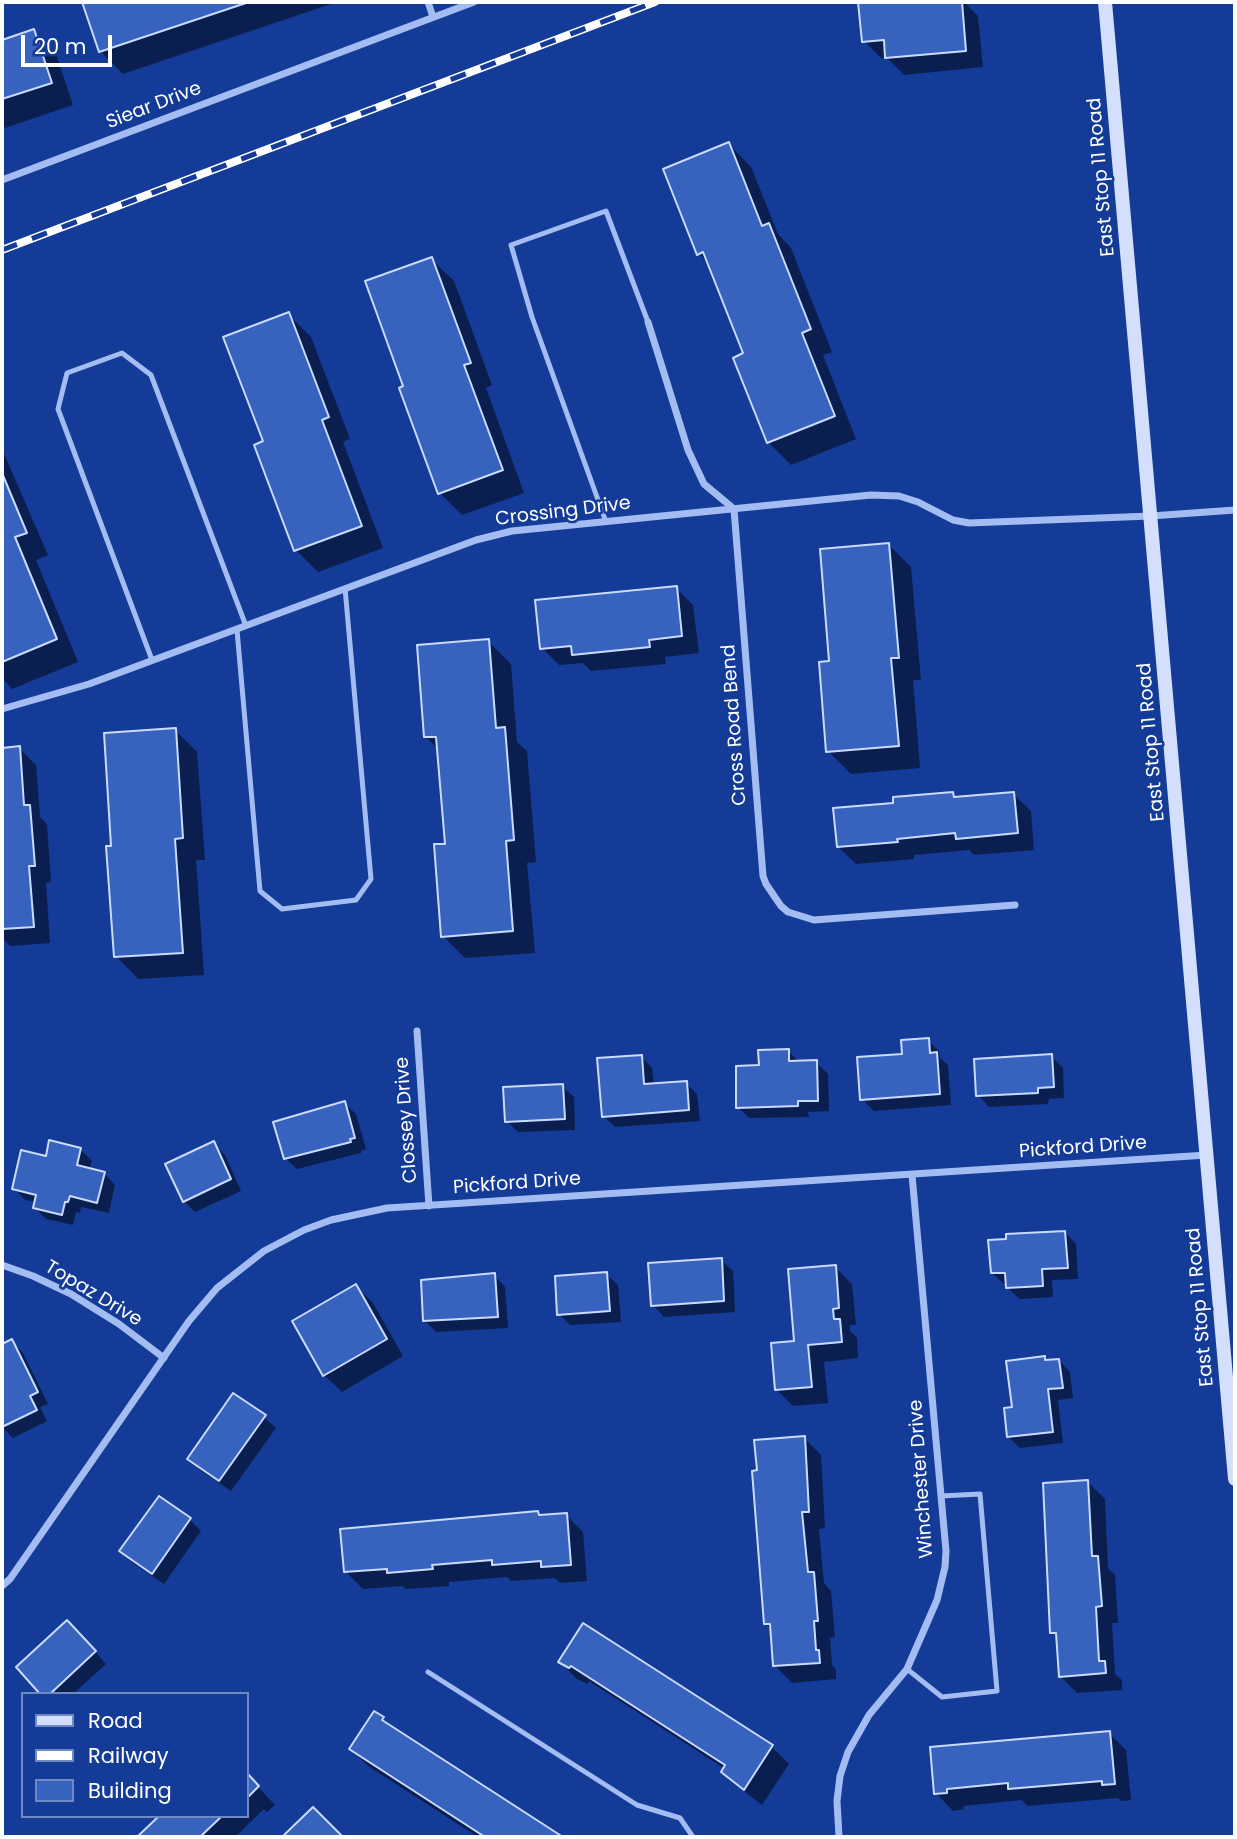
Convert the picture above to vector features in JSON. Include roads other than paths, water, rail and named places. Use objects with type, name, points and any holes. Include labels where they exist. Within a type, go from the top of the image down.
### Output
[{"type":"main road","name":"East Stop 11 Road","points":[[1105,2],[1235,1479]]},
{"type":"street","points":[[428,2],[433,17]]},
{"type":"street","name":"Siear Drive","points":[[2,180],[474,2]]},
{"type":"street","points":[[648,322],[688,450],[704,484],[734,509]]},
{"type":"street","name":"Crossing Drive","points":[[2,709],[89,684],[492,535],[885,495],[918,502],[963,523],[1235,510]]},
{"type":"street","name":"Cross Road Bend","points":[[734,509],[763,876],[776,900],[788,912],[814,920],[1015,905]]},
{"type":"street","name":"Clossey Drive","points":[[417,1031],[429,1206]]},
{"type":"street","name":"Pickford Drive","points":[[2,1586],[10,1579],[198,1309],[217,1288],[264,1251],[304,1230],[344,1216],[387,1208],[1208,1155]]},
{"type":"street","name":"Winchester Drive","points":[[839,1837],[837,1801],[840,1776],[848,1752],[869,1716],[901,1680],[907,1669],[937,1601],[945,1567],[946,1550],[912,1175]]},
{"type":"street","name":"Topaz Drive","points":[[2,1265],[71,1294],[119,1324],[164,1358]]},
{"type":"lane","points":[[606,523],[533,317],[511,245],[606,211],[648,322]]},
{"type":"lane","points":[[152,660],[58,409],[66,373],[122,353],[151,375],[246,626]]},
{"type":"lane","points":[[237,630],[260,891],[282,909],[356,900],[371,879],[345,588]]},
{"type":"lane","points":[[907,1669],[942,1697],[997,1692],[981,1494],[941,1496]]},
{"type":"lane","points":[[428,1672],[636,1805],[680,1818],[693,1837]]},
{"type":"railway","points":[[2,250],[655,2]]}]
